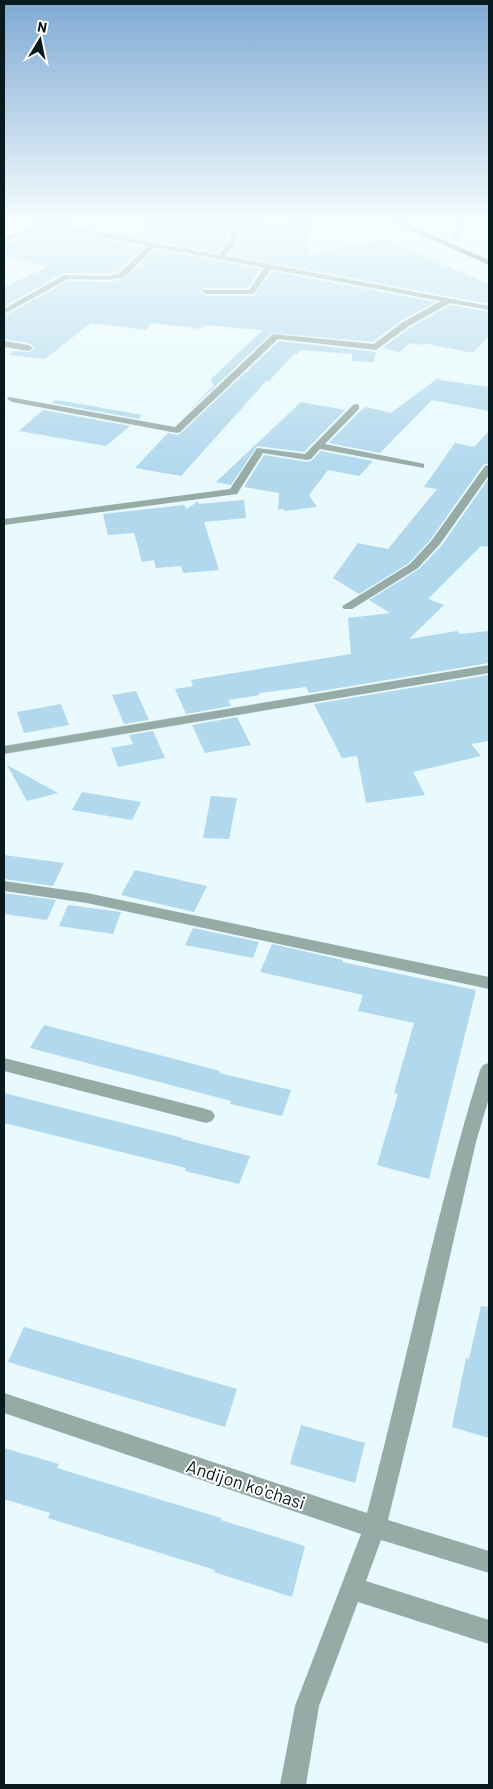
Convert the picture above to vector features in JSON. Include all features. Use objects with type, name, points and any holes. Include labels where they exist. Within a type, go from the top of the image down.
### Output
[{"type":"street","points":[[4,312],[16,305]]},
{"type":"street","points":[[12,399],[177,430],[276,336],[376,347],[406,324],[439,305]]},
{"type":"street","points":[[476,305],[489,308]]},
{"type":"street","points":[[4,344],[29,348]]},
{"type":"street","points":[[4,522],[233,492],[260,450],[307,457],[356,408]]},
{"type":"street","points":[[318,446],[420,466]]},
{"type":"street","points":[[348,608],[414,566],[436,542],[489,468]]},
{"type":"street","points":[[4,750],[489,669]]},
{"type":"street","points":[[4,886],[87,898],[489,983]]},
{"type":"street","points":[[4,1064],[206,1116]]},
{"type":"street","points":[[293,1785],[307,1706],[375,1527],[406,1405],[467,1142],[489,1070]]},
{"type":"street","name":"Andijon ko'chasi","points":[[4,1403],[375,1527],[489,1562]]},
{"type":"street","points":[[352,1588],[489,1632]]},
{"type":"building","points":[[23,305],[429,305],[402,320],[373,342],[272,333],[189,411],[214,385],[210,380],[263,330],[205,325],[201,329],[152,323],[145,330],[91,323],[45,359],[9,355],[14,351],[30,352],[35,348],[29,343],[4,339],[4,316]]},
{"type":"building","points":[[449,305],[489,312],[489,336],[473,353],[423,343],[421,345],[410,343],[399,352],[382,348],[410,328]]},
{"type":"building","points":[[279,341],[376,352],[374,362],[351,361],[353,354],[300,350],[269,381],[266,381],[181,476],[135,468],[168,433],[177,435],[181,433]]},
{"type":"building","points":[[438,378],[440,380],[489,387],[489,411],[432,400],[380,453],[329,443],[366,407],[391,413]]},
{"type":"building","points":[[55,400],[142,415],[139,419],[52,403]]},
{"type":"building","points":[[301,402],[345,410],[304,452],[257,446],[231,485],[216,482]]},
{"type":"building","points":[[43,410],[130,426],[106,446],[19,431]]},
{"type":"building","points":[[489,431],[489,463],[483,465],[431,539],[409,563],[359,594],[333,578],[358,543],[388,549],[437,489],[424,487],[455,443],[474,447]]},
{"type":"building","points":[[321,451],[373,461],[359,476],[328,470],[309,495],[317,507],[285,511],[283,509],[278,510],[279,493],[244,487],[264,455],[307,462],[312,460]]},
{"type":"building","points":[[489,478],[489,547],[481,546],[428,599],[444,605],[409,639],[457,631],[460,634],[489,631],[489,663],[309,693],[306,687],[259,693],[260,695],[228,700],[231,706],[186,714],[175,689],[193,686],[191,680],[351,654],[348,618],[390,613],[369,600],[419,569],[442,545]]},
{"type":"building","points":[[244,500],[246,518],[204,522],[219,570],[183,573],[181,566],[156,568],[154,560],[142,562],[134,533],[108,535],[103,514],[184,505],[187,509],[198,501],[199,504]]},
{"type":"building","points":[[489,675],[489,741],[471,744],[481,756],[413,772],[425,795],[366,803],[357,756],[342,758],[314,704]]},
{"type":"building","points":[[136,691],[149,720],[124,724],[112,695]]},
{"type":"building","points":[[61,704],[69,725],[24,733],[17,712]]},
{"type":"building","points":[[237,717],[251,745],[205,753],[192,725]]},
{"type":"building","points":[[153,731],[165,758],[118,767],[111,748],[133,744],[129,735]]},
{"type":"building","points":[[7,765],[58,793],[27,801]]},
{"type":"building","points":[[82,792],[141,802],[132,820],[72,810]]},
{"type":"building","points":[[211,796],[237,798],[229,839],[203,838]]},
{"type":"building","points":[[4,855],[64,863],[53,886],[4,879]]},
{"type":"building","points":[[135,870],[207,886],[194,912],[121,895]]},
{"type":"building","points":[[4,893],[56,900],[47,920],[4,914]]},
{"type":"building","points":[[68,905],[121,912],[113,934],[59,926]]},
{"type":"building","points":[[193,928],[259,942],[253,958],[185,945]]},
{"type":"building","points":[[272,944],[343,960],[342,962],[476,990],[429,1179],[377,1165],[398,1094],[394,1093],[414,1023],[358,1011],[363,995],[260,972]]},
{"type":"building","points":[[44,1025],[220,1071],[219,1073],[291,1090],[282,1116],[230,1104],[231,1101],[30,1048]]},
{"type":"building","points":[[4,1093],[250,1156],[239,1184],[185,1171],[186,1168],[4,1123]]},
{"type":"building","points":[[481,1306],[489,1307],[489,1438],[452,1427],[466,1358],[469,1359]]},
{"type":"building","points":[[24,1327],[237,1389],[225,1427],[8,1362]]},
{"type":"building","points":[[301,1425],[365,1443],[355,1483],[290,1464]]},
{"type":"building","points":[[4,1448],[59,1464],[57,1468],[221,1518],[221,1520],[305,1546],[292,1597],[214,1572],[215,1570],[48,1518],[50,1513],[4,1499]]}]
